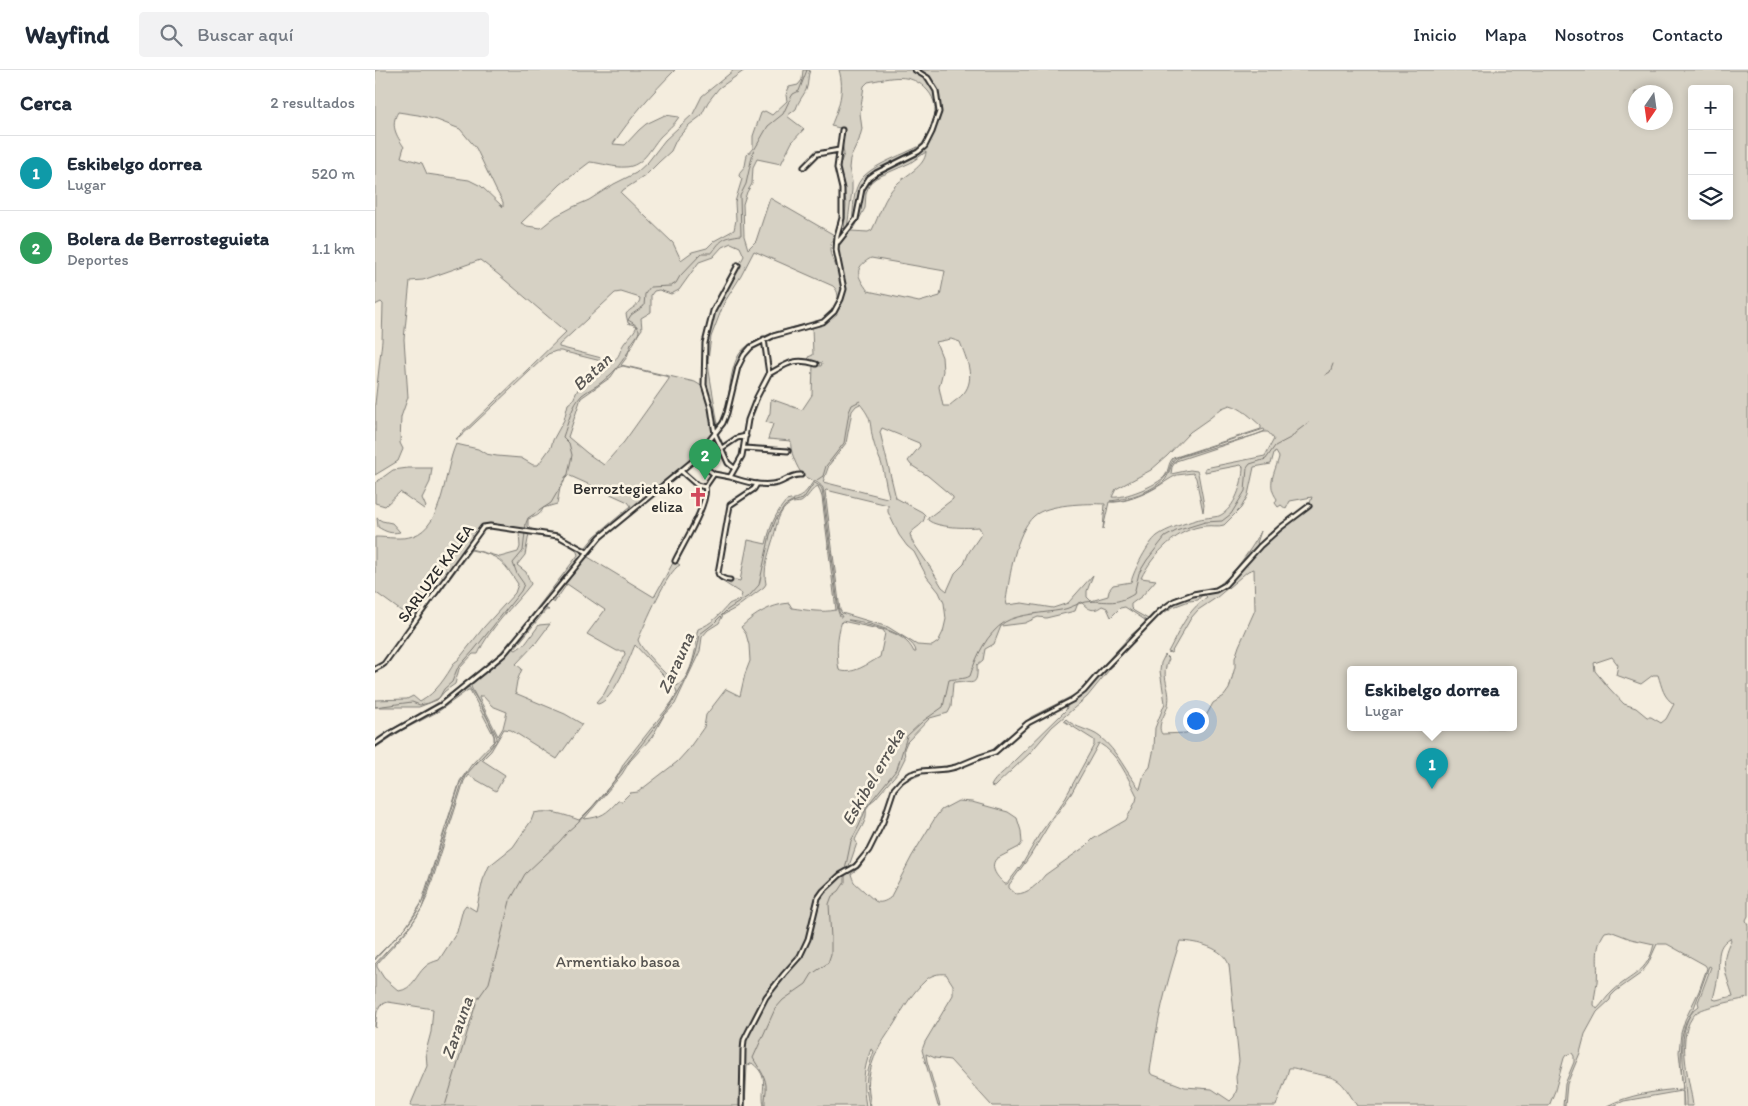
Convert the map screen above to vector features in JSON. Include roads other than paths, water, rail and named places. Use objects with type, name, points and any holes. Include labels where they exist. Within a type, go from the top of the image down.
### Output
[{"type":"street","points":[[837,245],[856,219],[862,189],[869,178],[918,152],[925,146],[932,132],[939,112],[936,91],[928,78],[915,70]]},
{"type":"street","points":[[375,744],[441,705],[504,654],[587,552],[611,526],[694,460],[723,423],[741,361],[751,347],[764,339],[782,333],[817,325],[832,315],[844,289],[837,259],[837,236],[842,218],[843,204],[837,168],[842,130]]},
{"type":"street","points":[[804,167],[817,154],[839,150]]},
{"type":"street","points":[[734,468],[728,463],[715,434],[711,408],[704,385],[705,343],[713,311],[738,265]]},
{"type":"street","points":[[764,339],[769,374]]},
{"type":"street","points":[[730,477],[742,456],[748,420],[769,374],[789,362],[806,361],[816,364]]},
{"type":"street","points":[[722,448],[737,438],[746,436]]},
{"type":"street","points":[[744,448],[788,451]]},
{"type":"street","points":[[694,460],[698,463]]},
{"type":"street","points":[[707,469],[713,474],[757,484],[779,482],[801,475]]},
{"type":"street","points":[[681,471],[697,485],[705,487]]},
{"type":"street","points":[[675,562],[704,504],[707,490],[705,487],[713,474]]},
{"type":"street","points":[[730,580],[719,576],[718,573],[730,505],[754,489],[757,484]]},
{"type":"street","points":[[741,1106],[744,1040],[766,997],[800,956],[808,939],[818,898],[829,885],[840,875],[856,866],[866,854],[883,822],[894,789],[901,781],[921,770],[956,767],[995,752],[1028,723],[1072,700],[1084,691],[1160,611],[1174,601],[1193,594],[1216,590],[1225,585],[1248,558],[1275,532],[1309,506]]},
{"type":"street","name":"SARLUZE KALEA","points":[[375,669],[384,664],[483,527],[489,526],[558,536],[587,552]]},
{"type":"waterway","name":"Batan","points":[[375,707],[412,702],[420,705],[439,698],[444,689],[452,682],[457,669],[521,591],[524,584],[517,574],[513,563],[523,551],[528,518],[551,503],[568,474],[572,455],[569,443],[563,437],[576,404],[582,395],[613,373],[630,350],[639,330],[628,320],[631,315],[644,306],[645,294],[650,287],[671,286],[676,283],[680,276],[702,253],[712,253],[724,240],[741,235],[740,196],[746,184],[753,152],[768,126],[783,114],[793,94],[799,91],[807,70]]},
{"type":"waterway","points":[[1325,375],[1330,372],[1333,364]]},
{"type":"waterway","name":"Zarauna","points":[[817,480],[823,476],[826,466],[844,443],[849,412],[852,405],[860,401]]},
{"type":"waterway","name":"Eskibel erreka","points":[[845,870],[851,841],[867,806],[897,769],[907,736],[923,721],[943,707],[949,680],[970,676],[975,661],[993,632],[1005,622],[1017,617],[1064,609],[1086,602],[1121,600],[1134,594],[1139,573],[1165,537],[1176,531],[1205,522],[1222,521],[1231,514],[1245,491],[1247,468],[1250,464],[1266,459],[1275,446],[1292,437],[1308,423]]},
{"type":"waterway","name":"Zarauna","points":[[567,832],[591,809],[605,792],[671,704],[690,671],[700,634],[727,610],[750,595],[759,585],[770,535],[776,519],[785,506],[803,499],[814,483]]},
{"type":"waterway","name":"Zarauna","points":[[511,899],[525,874],[566,834]]},
{"type":"waterway","name":"Eskibel erreka","points":[[765,1106],[765,1081],[753,1058],[775,1009],[783,1000],[806,984],[812,974],[828,963],[831,954],[829,904],[832,896],[839,891],[845,882],[845,874]]},
{"type":"waterway","name":"Zarauna","points":[[445,1106],[477,1000],[489,983],[510,901]]},
{"type":"place","name":"Bolera de Berrosteguieta","points":[[705,480]]},
{"type":"place","name":"Berroztegietako eliza","points":[[698,497]]},
{"type":"place","name":"Eskibelgo dorrea","points":[[1432,789]]},
{"type":"park label","name":"Armentiako basoa","points":[[618,961]]}]
